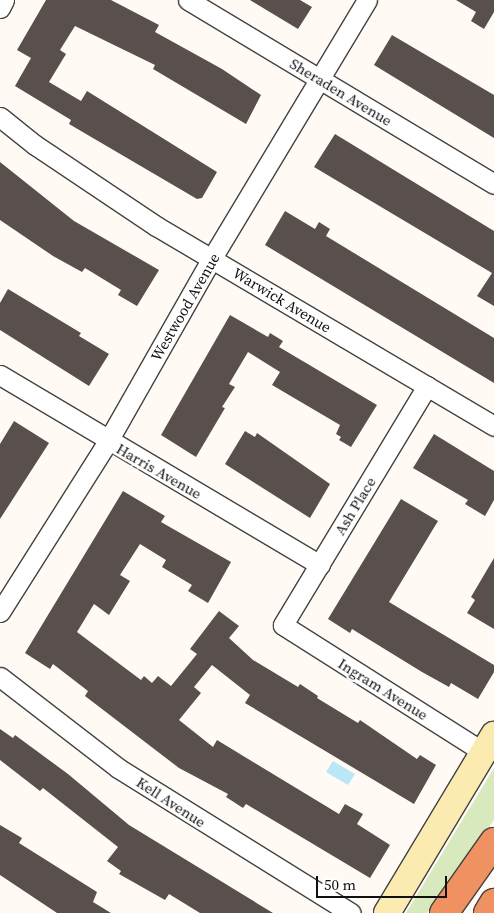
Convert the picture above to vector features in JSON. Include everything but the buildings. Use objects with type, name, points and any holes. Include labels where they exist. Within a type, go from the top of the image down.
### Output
[{"type":"highway","points":[[444,913],[494,842]]},
{"type":"highway","points":[[488,913],[494,904]]},
{"type":"main road","points":[[387,913],[489,743]]},
{"type":"street","points":[[0,8],[4,0]]},
{"type":"street","name":"Sheraden Avenue","points":[[188,0],[494,184]]},
{"type":"street","name":"Westwood Avenue","points":[[0,612],[108,441],[212,258],[367,0]]},
{"type":"street","name":"Warwick Avenue","points":[[0,117],[100,189],[494,426]]},
{"type":"street","name":"Harris Avenue","points":[[0,375],[320,566]]},
{"type":"street","name":"Ash Place","points":[[283,625],[427,386]]},
{"type":"street","name":"Ingram Avenue","points":[[283,625],[489,743]]},
{"type":"street","name":"Kell Avenue","points":[[0,677],[118,768],[351,913]]},
{"type":"green space","points":[[494,768],[494,820],[427,913],[406,913]]},
{"type":"water","points":[[333,761],[355,774],[348,785],[326,772]]}]
